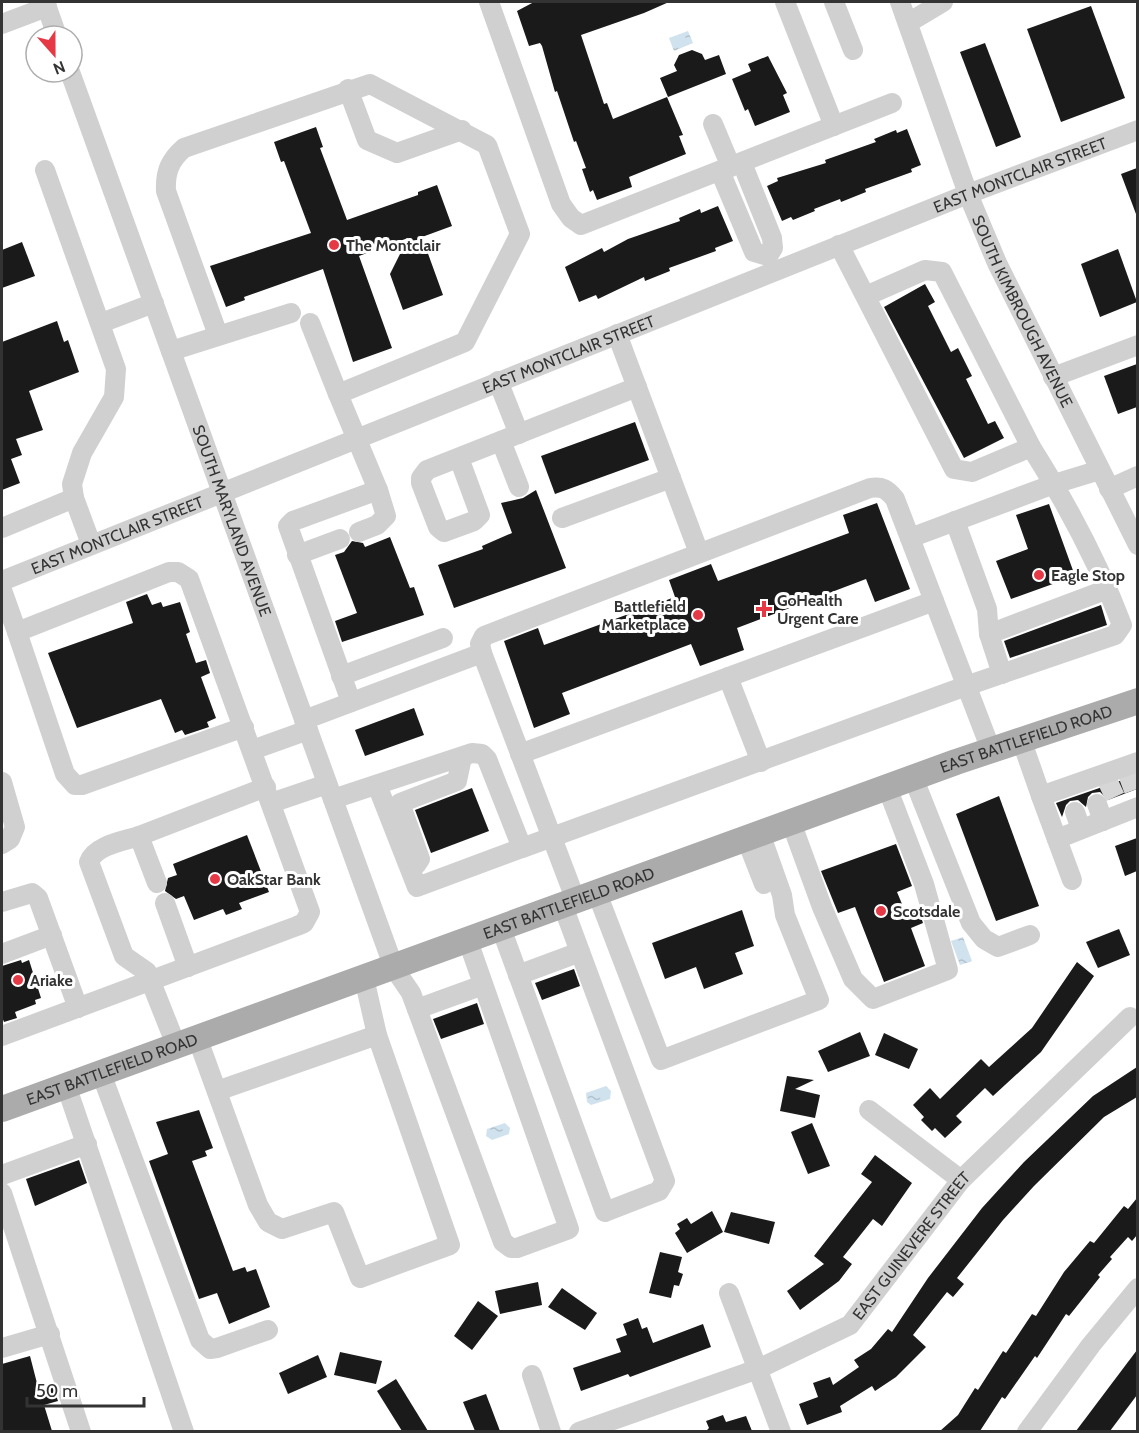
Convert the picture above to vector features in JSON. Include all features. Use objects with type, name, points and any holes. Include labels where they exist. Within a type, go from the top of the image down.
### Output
[{"type":"main road","name":"EAST BATTLEFIELD ROAD","points":[[2,1109],[913,777],[1137,701]]},
{"type":"street","points":[[489,2],[561,204],[571,218],[581,225],[892,103]]},
{"type":"street","points":[[785,2],[834,126]]},
{"type":"street","points":[[834,2],[853,50]]},
{"type":"street","name":"SOUTH KIMBROUGH AVENUE","points":[[900,2],[968,194],[997,263],[1137,545]]},
{"type":"street","points":[[908,23],[943,2]]},
{"type":"street","points":[[2,24],[46,4],[53,24]]},
{"type":"street","name":"SOUTH MARYLAND AVENUE","points":[[74,84],[394,968],[411,993],[503,1242],[511,1248],[569,1229],[483,985]]},
{"type":"street","points":[[218,335],[166,191],[168,168],[175,156],[196,142],[348,89],[370,84],[487,145],[520,234],[465,342],[338,394]]},
{"type":"street","points":[[348,89],[367,140],[398,153],[462,130]]},
{"type":"street","points":[[713,124],[731,167],[772,238],[772,263]]},
{"type":"street","name":"EAST MONTCLAIR STREET","points":[[2,580],[617,334],[772,263],[839,245],[1137,130]]},
{"type":"street","points":[[45,170],[114,358],[116,383],[110,407],[75,469],[72,484],[74,498],[91,544]]},
{"type":"street","points":[[839,245],[954,470],[972,472],[1030,447]]},
{"type":"street","points":[[378,785],[417,887],[966,686],[1115,635],[1122,625],[1101,570],[1054,484],[1030,447],[942,272],[925,270],[866,296]]},
{"type":"street","points":[[101,322],[154,303]]},
{"type":"street","points":[[171,351],[291,313]]},
{"type":"street","points":[[309,323],[355,438],[366,456],[386,516],[377,525],[359,532]]},
{"type":"street","points":[[617,334],[699,553]]},
{"type":"street","points":[[1053,377],[1137,345]]},
{"type":"street","points":[[498,381],[519,487]]},
{"type":"street","points":[[459,458],[637,387]]},
{"type":"street","points":[[910,538],[1054,484],[1100,470]]},
{"type":"street","points":[[1109,489],[1137,476]]},
{"type":"street","points":[[562,518],[670,478]]},
{"type":"street","points":[[753,836],[782,895],[786,915],[819,1000],[661,1060],[579,900],[552,838],[482,653],[480,644],[484,636],[491,631],[880,487],[889,491],[895,499],[991,750]]},
{"type":"street","points":[[351,702],[288,525],[293,521],[378,490]]},
{"type":"street","points":[[2,528],[74,498]]},
{"type":"street","points":[[955,521],[987,609],[989,634],[1002,674]]},
{"type":"street","points":[[297,555],[340,539]]},
{"type":"street","points":[[2,1036],[297,926],[308,918],[309,906],[193,585],[184,574],[169,572],[16,632]]},
{"type":"street","points":[[989,634],[1108,589]]},
{"type":"street","points":[[2,590],[65,774],[75,785],[82,785],[244,727]]},
{"type":"street","points":[[520,754],[934,601]]},
{"type":"street","points":[[341,675],[443,638]]},
{"type":"street","points":[[252,750],[351,702],[482,653]]},
{"type":"street","points":[[728,677],[761,762]]},
{"type":"street","points":[[1021,740],[1071,880]]},
{"type":"street","points":[[363,978],[377,1035],[450,1245],[360,1278],[334,1212],[282,1229],[268,1222],[258,1205],[217,1091],[144,968],[128,961],[124,956],[89,862],[91,855],[98,850],[269,795],[378,785],[462,757],[482,754],[487,759],[522,848]]},
{"type":"street","points":[[411,871],[420,859],[400,803],[457,781],[462,757]]},
{"type":"street","points":[[913,777],[971,923],[984,939],[998,947],[1030,935]]},
{"type":"street","points":[[791,822],[822,907],[853,979],[873,999],[948,970],[924,884],[887,787]]},
{"type":"street","points":[[1041,796],[1072,807],[1116,790]]},
{"type":"street","points":[[1056,839],[1072,807],[1116,790]]},
{"type":"street","points":[[2,844],[10,839],[15,827],[3,792]]},
{"type":"street","points":[[140,836],[157,883]]},
{"type":"street","points":[[2,902],[32,893],[42,904],[78,1008]]},
{"type":"street","points":[[501,928],[605,1212],[659,1191],[665,1181],[580,952],[579,900]]},
{"type":"street","points":[[165,903],[188,967]]},
{"type":"street","points":[[2,954],[52,934]]},
{"type":"street","points":[[417,1009],[483,985],[468,940]]},
{"type":"street","points":[[518,975],[580,952]]},
{"type":"street","name":"EAST GUINEVERE STREET","points":[[579,1431],[758,1369],[850,1325],[961,1180],[1130,1017]]},
{"type":"street","points":[[217,1091],[377,1035]]},
{"type":"street","points":[[101,1072],[200,1340],[210,1349],[217,1348],[268,1330]]},
{"type":"street","points":[[66,1085],[184,1431]]},
{"type":"street","points":[[869,1110],[961,1180]]},
{"type":"street","points":[[2,1175],[87,1144]]},
{"type":"street","points":[[2,1193],[81,1431]]},
{"type":"street","points":[[1028,1431],[1091,1345],[1137,1288]]},
{"type":"street","points":[[729,1293],[781,1431]]},
{"type":"street","points":[[2,1348],[50,1334]]},
{"type":"street","points":[[532,1375],[551,1431]]},
{"type":"water","points":[[688,31],[693,43],[674,51],[669,38]]},
{"type":"water","points":[[963,937],[972,961],[960,965],[951,941]]},
{"type":"water","points":[[606,1086],[611,1091],[610,1099],[591,1105],[587,1102],[586,1093]]},
{"type":"water","points":[[505,1123],[510,1128],[509,1134],[492,1140],[486,1136],[487,1129]]},
{"type":"building","points":[[534,2],[669,2],[581,35],[604,104],[607,103],[613,119],[667,97],[683,135],[679,136],[686,154],[629,177],[632,187],[597,200],[593,190],[590,192],[582,169],[586,168],[576,141],[574,142],[557,91],[555,92],[542,46],[540,43],[529,46],[517,11]]},
{"type":"building","points":[[1091,6],[1125,98],[1061,122],[1027,29]]},
{"type":"building","points":[[985,43],[1021,137],[996,147],[960,52]]},
{"type":"building","points":[[692,50],[702,54],[705,60],[719,55],[726,74],[668,97],[660,78],[677,71],[674,65],[679,55]]},
{"type":"building","points":[[768,56],[787,93],[783,95],[790,112],[755,126],[748,109],[745,111],[732,79],[751,71],[748,64]]},
{"type":"building","name":"The Montclair","points":[[316,127],[323,147],[320,148],[347,220],[418,195],[418,192],[437,185],[452,226],[422,237],[443,295],[403,310],[390,274],[408,238],[359,256],[392,348],[353,362],[323,269],[244,297],[245,300],[226,307],[210,266],[311,233],[284,161],[281,162],[274,142]]},
{"type":"building","points":[[907,129],[921,165],[911,169],[912,172],[865,189],[866,192],[841,202],[840,199],[793,220],[791,217],[782,221],[767,186],[778,181],[777,178],[826,163],[825,160],[876,142],[874,139],[896,130],[897,133]]},
{"type":"building","points":[[1137,168],[1137,214],[1136,214],[1121,174]]},
{"type":"building","points":[[718,206],[733,241],[715,248],[716,251],[669,268],[670,271],[645,281],[644,277],[598,299],[596,295],[579,302],[565,267],[602,248],[604,252],[628,239],[680,221],[679,218],[700,209],[701,213]]},
{"type":"building","points":[[22,242],[35,276],[2,288],[2,250]]},
{"type":"building","points":[[1118,249],[1137,302],[1100,317],[1081,264]]},
{"type":"building","points":[[925,284],[935,302],[928,306],[951,352],[958,348],[972,376],[966,379],[988,424],[995,421],[1004,438],[964,458],[884,307]]},
{"type":"building","points":[[57,321],[64,342],[68,340],[79,372],[29,391],[43,430],[16,439],[22,455],[11,459],[20,483],[2,490],[2,342]]},
{"type":"building","points":[[1137,364],[1137,407],[1118,414],[1104,376]]},
{"type":"building","points":[[635,422],[649,460],[555,494],[541,456]]},
{"type":"building","points":[[536,490],[566,568],[454,608],[438,565],[483,549],[482,546],[512,533],[501,503],[523,498]]},
{"type":"building","name":"Battlefield Marketplace","points":[[877,503],[910,589],[875,602],[866,579],[737,628],[744,650],[700,666],[691,644],[562,693],[570,714],[534,728],[504,641],[538,628],[544,645],[675,597],[669,580],[711,564],[718,581],[849,533],[843,515]]},
{"type":"building","points":[[1049,504],[1075,576],[1011,599],[996,561],[1028,549],[1016,515]]},
{"type":"building","points":[[390,537],[410,588],[414,587],[424,615],[342,642],[335,621],[357,613],[335,555],[344,552],[352,541],[363,543],[365,547]]},
{"type":"building","points":[[147,594],[152,605],[161,602],[163,607],[180,602],[190,632],[186,634],[196,663],[206,660],[210,673],[201,677],[216,718],[207,722],[209,727],[185,735],[182,730],[175,733],[161,699],[77,728],[48,653],[133,623],[126,602]]},
{"type":"building","points":[[1101,605],[1107,625],[1010,658],[1004,641]]},
{"type":"building","points":[[414,708],[424,735],[365,756],[355,730]]},
{"type":"building","points":[[1137,775],[1137,789],[1108,800],[1100,792],[1092,793],[1088,797],[1086,807],[1078,800],[1070,801],[1062,817],[1056,803]]},
{"type":"building","points":[[472,788],[489,831],[431,853],[415,810]]},
{"type":"building","name":"Scotsdale","points":[[999,796],[1039,906],[996,921],[956,814]]},
{"type":"building","name":"OakStar Bank","points":[[247,835],[269,892],[239,903],[242,909],[226,915],[223,909],[194,920],[184,896],[176,899],[165,891],[168,878],[177,875],[173,864]]},
{"type":"building","points":[[1137,838],[1137,871],[1125,876],[1115,846]]},
{"type":"building","name":"Scotsdale","points":[[896,844],[912,886],[897,892],[907,916],[919,911],[923,923],[911,928],[925,966],[884,982],[855,907],[838,913],[821,871]]},
{"type":"building","points":[[742,910],[754,946],[735,953],[743,974],[704,989],[696,967],[665,979],[652,943]]},
{"type":"building","points":[[1119,929],[1130,955],[1098,968],[1086,942]]},
{"type":"building","name":"Ariake","points":[[21,960],[22,963],[29,960],[41,998],[35,1000],[36,1004],[15,1012],[17,1018],[4,1022],[2,1017],[2,966]]},
{"type":"building","points":[[1077,962],[1094,976],[1041,1052],[993,1096],[985,1088],[956,1116],[962,1122],[945,1138],[935,1128],[932,1131],[921,1120],[924,1117],[913,1105],[930,1088],[940,1099],[981,1059],[989,1067],[1032,1028]]},
{"type":"building","points":[[574,969],[580,986],[542,1000],[535,983]]},
{"type":"building","points":[[477,1003],[484,1024],[441,1039],[433,1019]]},
{"type":"building","points":[[860,1032],[870,1056],[828,1072],[818,1051]]},
{"type":"building","points":[[884,1033],[918,1049],[909,1069],[875,1055]]},
{"type":"building","points":[[1137,1067],[1137,1097],[1104,1117],[1003,1220],[957,1278],[964,1284],[953,1297],[947,1292],[913,1335],[926,1347],[896,1377],[875,1391],[872,1386],[840,1406],[842,1412],[807,1425],[799,1404],[818,1397],[813,1383],[830,1377],[833,1385],[859,1367],[854,1360],[871,1349],[888,1329],[892,1332],[928,1278],[982,1208],[1024,1162],[1093,1096]]},
{"type":"building","points":[[787,1076],[814,1080],[795,1089],[820,1095],[815,1118],[780,1111]]},
{"type":"building","points":[[199,1110],[213,1148],[205,1151],[207,1156],[192,1161],[233,1271],[245,1267],[247,1272],[256,1269],[270,1307],[229,1324],[217,1293],[199,1299],[149,1161],[168,1154],[156,1122]]},
{"type":"building","points":[[812,1123],[830,1166],[808,1174],[791,1132]]},
{"type":"building","points":[[875,1155],[912,1183],[882,1226],[873,1219],[843,1257],[852,1264],[839,1281],[800,1310],[787,1291],[824,1264],[814,1256],[872,1182],[861,1174]]},
{"type":"building","points":[[79,1160],[87,1183],[35,1206],[26,1179]]},
{"type":"building","points":[[1137,1198],[1137,1235],[1132,1241],[1128,1237],[1110,1257],[1112,1259],[1098,1275],[1100,1277],[1069,1316],[1066,1314],[1037,1358],[1035,1356],[1005,1399],[1002,1397],[980,1431],[940,1431],[958,1415],[975,1388],[978,1390],[1003,1351],[1006,1353],[1032,1314],[1036,1316],[1064,1272],[1090,1241],[1094,1243],[1124,1206],[1128,1209]]},
{"type":"building","points":[[712,1211],[723,1232],[687,1253],[675,1233],[680,1229],[677,1224],[687,1218],[691,1224]]},
{"type":"building","points":[[731,1212],[775,1222],[769,1244],[724,1232]]},
{"type":"building","points":[[660,1252],[682,1257],[678,1272],[683,1274],[679,1286],[674,1285],[671,1298],[649,1293]]},
{"type":"building","points":[[538,1282],[542,1305],[500,1314],[495,1291]]},
{"type":"building","points":[[562,1288],[597,1313],[585,1330],[548,1307]]},
{"type":"building","points":[[478,1301],[498,1316],[472,1350],[454,1336]]},
{"type":"building","points":[[638,1318],[642,1329],[647,1327],[653,1343],[703,1324],[711,1347],[630,1377],[628,1374],[581,1391],[573,1368],[621,1352],[616,1339],[627,1335],[623,1324]]},
{"type":"building","points":[[1137,1350],[1137,1395],[1110,1431],[1076,1431]]},
{"type":"building","points":[[340,1352],[382,1361],[376,1384],[334,1375]]},
{"type":"building","points":[[318,1355],[327,1377],[288,1394],[279,1373]]},
{"type":"building","points":[[30,1356],[39,1391],[53,1387],[58,1401],[44,1405],[52,1431],[2,1431],[2,1364]]},
{"type":"building","points":[[396,1379],[428,1431],[402,1431],[377,1391]]},
{"type":"building","points":[[486,1394],[500,1431],[475,1431],[463,1402]]},
{"type":"building","points":[[723,1415],[726,1422],[746,1416],[752,1431],[706,1431],[709,1428],[706,1421]]},
{"type":"tunnel","points":[[1128,774],[1134,790]]},
{"type":"tunnel","points":[[1108,782],[1115,797]]},
{"type":"place","name":"The Montclair","points":[[334,245]]},
{"type":"place","name":"Eagle Stop","points":[[1039,575]]},
{"type":"place","name":"GoHealth Urgent Care","points":[[764,609]]},
{"type":"place","name":"Battlefield Marketplace","points":[[698,615]]},
{"type":"place","name":"OakStar Bank","points":[[215,879]]},
{"type":"place","name":"Scotsdale","points":[[881,911]]},
{"type":"place","name":"Ariake","points":[[18,980]]}]
